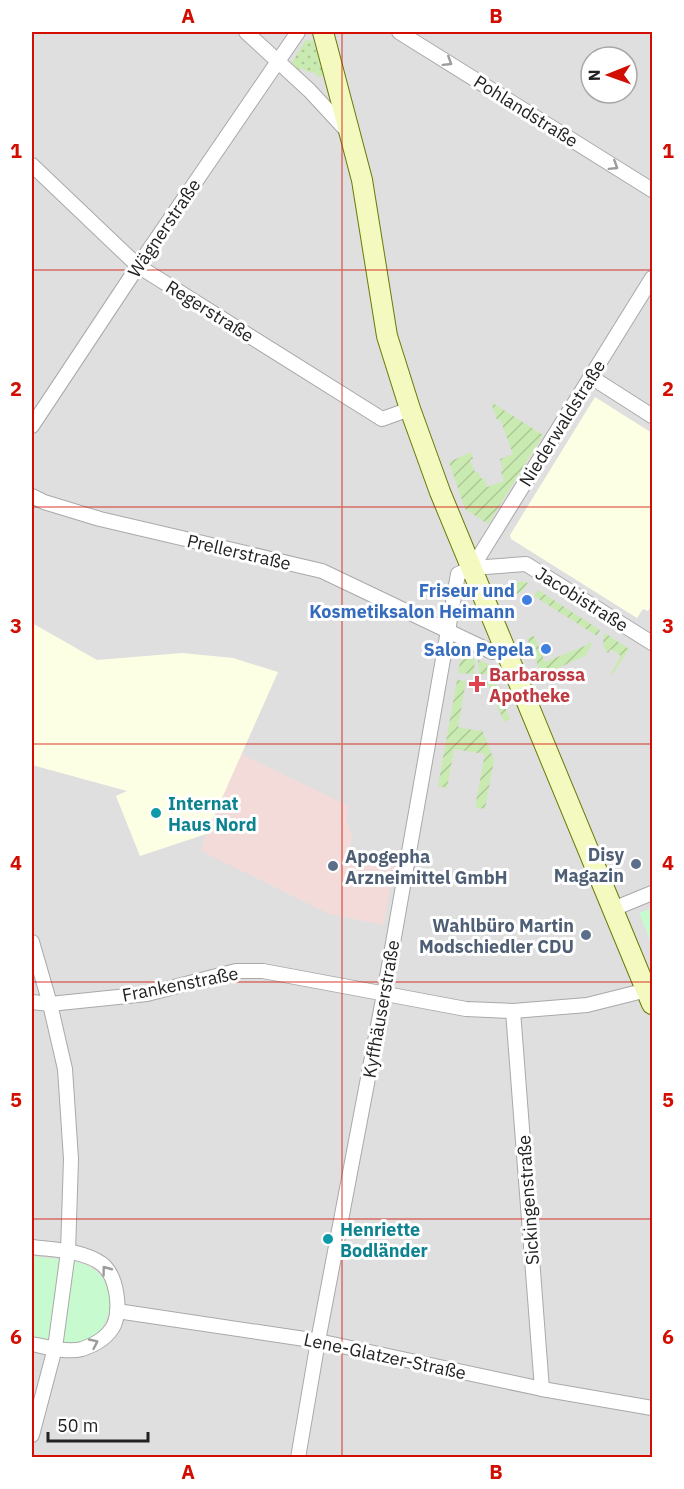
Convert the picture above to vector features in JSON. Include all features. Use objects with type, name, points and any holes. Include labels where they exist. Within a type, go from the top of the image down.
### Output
[{"type":"street","points":[[246,32],[310,91],[352,136]]},
{"type":"street","name":"Wägnerstraße","points":[[32,426],[298,32]]},
{"type":"street","points":[[323,32],[362,180],[387,336],[410,409],[440,492],[650,997]]},
{"type":"street","name":"Pohlandstraße","points":[[399,32],[652,190]]},
{"type":"street","name":"Regerstraße","points":[[32,165],[138,266],[382,418],[410,409]]},
{"type":"street","name":"Niederwaldstraße","points":[[472,568],[652,278]]},
{"type":"street","points":[[591,377],[652,416]]},
{"type":"street","name":"Prellerstraße","points":[[32,496],[44,502],[100,519],[322,572],[492,652],[504,646]]},
{"type":"street","name":"Jacobistraße","points":[[472,568],[526,564],[652,643]]},
{"type":"street","name":"Kyffhäuserstraße","points":[[298,1458],[384,994],[458,574],[472,568]]},
{"type":"street","points":[[613,909],[652,893]]},
{"type":"street","points":[[32,942],[50,1004],[65,1069],[71,1159],[68,1252],[55,1348],[32,1435]]},
{"type":"street","name":"Frankenstraße","points":[[32,1002],[50,1004],[147,993],[236,971],[263,971],[466,1008],[513,1011],[650,997]]},
{"type":"street","name":"Sickingenstraße","points":[[513,1011],[542,1389]]},
{"type":"street","points":[[32,1246],[85,1255],[101,1263],[108,1269],[115,1287],[117,1311],[114,1325],[104,1338],[81,1349],[67,1351],[32,1344]]},
{"type":"street","name":"Lene-Glatzer-Straße","points":[[117,1311],[318,1341],[542,1389],[652,1408]]},
{"type":"shaded area","points":[[32,32],[652,32],[652,1457],[32,1457],[32,1337],[70,1344],[86,1341],[98,1333],[84,1265],[32,1256]]},
{"type":"shaded area","points":[[595,397],[652,433],[652,604],[648,611],[643,609],[637,618],[511,539],[510,535]]},
{"type":"shaded area","points":[[32,623],[97,660],[182,653],[233,658],[278,672],[206,834],[140,856],[116,796],[127,791],[32,765]]},
{"type":"shaded area","points":[[241,754],[349,806],[346,820],[352,835],[349,854],[394,863],[384,925],[329,914],[201,851],[206,834]]},
{"type":"green space","points":[[306,40],[313,41],[324,75],[318,77],[316,73],[301,68],[298,72],[292,62]]},
{"type":"green space","points":[[491,402],[543,435],[488,524],[465,509],[449,462],[471,452],[473,459],[470,460],[475,472],[478,472],[481,479],[484,478],[487,487],[504,481],[500,459],[513,454]]},
{"type":"green space","points":[[522,581],[528,583],[511,599],[512,586]]},
{"type":"green space","points":[[538,590],[600,630],[597,636],[534,596]]},
{"type":"green space","points":[[605,633],[629,649],[613,674],[611,673],[621,656],[611,649],[608,653],[606,651]]},
{"type":"green space","points":[[534,636],[545,662],[587,645],[589,642],[592,644],[585,656],[542,675],[527,638]]},
{"type":"green space","points":[[467,657],[475,658],[474,674],[458,673],[460,661]]},
{"type":"green space","points":[[478,660],[488,664],[492,675],[479,674]]},
{"type":"green space","points":[[494,679],[510,719],[504,722],[487,682]]},
{"type":"green space","points":[[457,680],[466,681],[458,727],[482,730],[494,760],[485,809],[475,807],[485,754],[454,749],[447,788],[438,786]]},
{"type":"green space","points":[[652,908],[652,945],[639,913]]},
{"type":"green space","points":[[32,1256],[81,1263],[95,1270],[102,1278],[107,1287],[109,1308],[107,1318],[96,1335],[74,1343],[60,1343],[32,1337]]},
{"type":"place","name":"Friseur und Kosmetiksalon Heimann","points":[[527,600]]},
{"type":"place","name":"Salon Pepela","points":[[546,649]]},
{"type":"place","name":"Barbarossa Apotheke","points":[[477,684]]},
{"type":"place","name":"Internat Haus Nord","points":[[156,813]]},
{"type":"place","name":"Disy Magazin","points":[[636,864]]},
{"type":"place","name":"Apogepha Arzneimittel GmbH","points":[[333,866]]},
{"type":"place","name":"Wahlbüro Martin Modschiedler CDU","points":[[586,935]]},
{"type":"place","name":"Henriette Bodländer","points":[[328,1239]]}]
